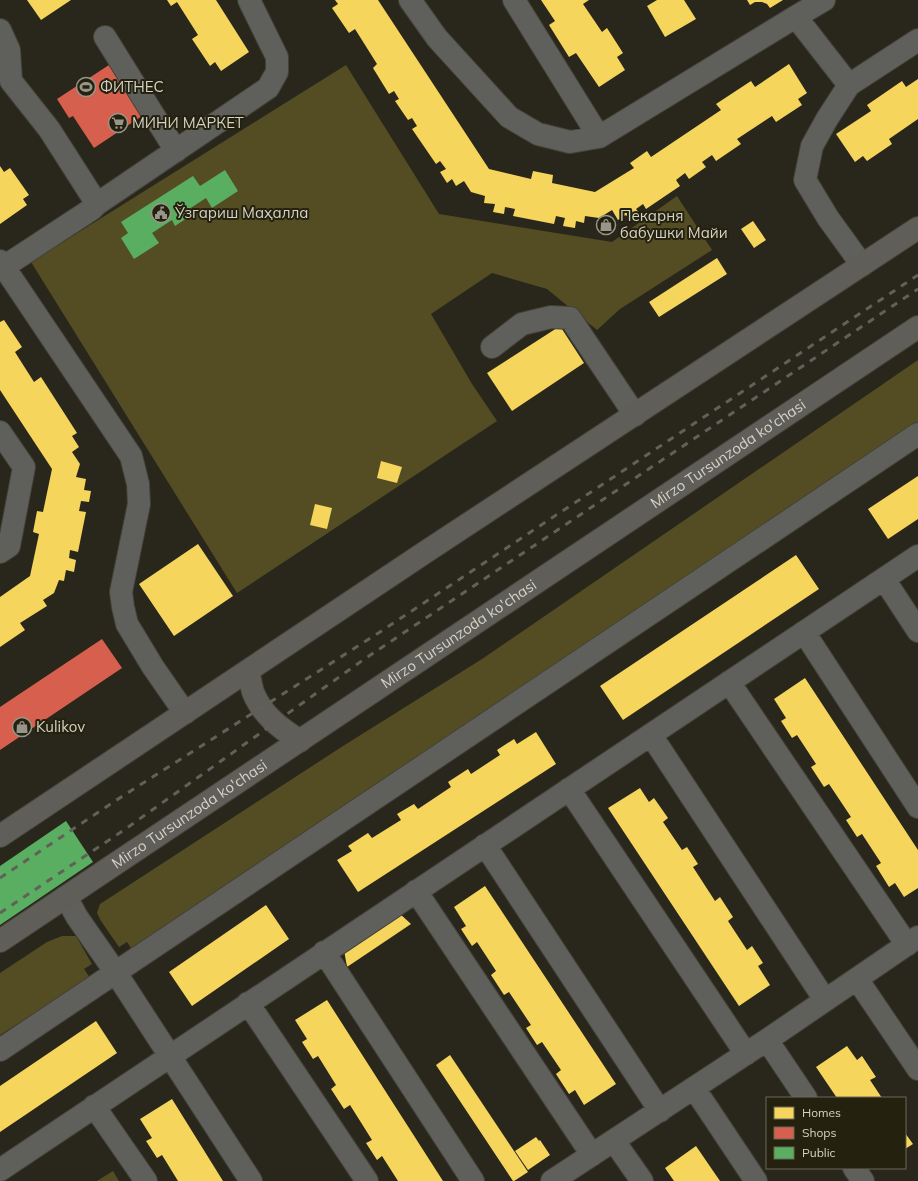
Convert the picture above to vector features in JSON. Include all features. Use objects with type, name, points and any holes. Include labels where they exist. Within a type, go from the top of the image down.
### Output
[{"type":"main road","points":[[0,836],[185,712],[918,228]]},
{"type":"main road","name":"Mirzo Tursunzoda ko'chasi","points":[[0,941],[918,327]]},
{"type":"main road","points":[[248,671],[254,693],[265,713],[283,730],[300,740]]},
{"type":"street","points":[[185,712],[153,667],[127,624],[123,607],[122,592],[139,504],[138,484],[131,456],[2,263],[92,209],[97,204],[268,88],[277,72],[277,56],[249,0]]},
{"type":"street","points":[[410,0],[437,38],[509,117],[538,134],[570,142],[599,138],[824,0]]},
{"type":"street","points":[[514,0],[599,138]]},
{"type":"street","points":[[797,16],[803,26],[849,84]]},
{"type":"street","points":[[0,30],[9,50],[11,81],[49,129],[97,204]]},
{"type":"street","points":[[105,37],[176,151]]},
{"type":"street","points":[[862,265],[828,218],[805,180],[812,146],[849,84],[918,40]]},
{"type":"street","points":[[492,347],[522,324],[551,318],[570,318],[635,415]]},
{"type":"street","points":[[0,432],[24,467],[3,545]]},
{"type":"street","points":[[0,1050],[918,434]]},
{"type":"street","points":[[0,1170],[918,556]]},
{"type":"street","points":[[884,579],[918,631]]},
{"type":"street","points":[[804,632],[918,807]]},
{"type":"street","points":[[552,1181],[767,1040],[912,941],[729,682]]},
{"type":"street","points":[[651,735],[825,1000]]},
{"type":"street","points":[[569,789],[746,1054]]},
{"type":"street","points":[[485,845],[660,1111]]},
{"type":"street","points":[[416,891],[592,1155]]},
{"type":"street","points":[[66,897],[77,917],[116,973],[251,1181]]},
{"type":"street","points":[[324,952],[473,1181]]},
{"type":"street","points":[[857,979],[918,1069]]},
{"type":"street","points":[[248,1003],[367,1181]]},
{"type":"street","points":[[767,1040],[805,1097]]},
{"type":"street","points":[[694,1088],[756,1181]]},
{"type":"street","points":[[94,1106],[146,1181]]},
{"type":"street","points":[[614,1140],[642,1181]]},
{"type":"street","points":[[855,1169],[863,1181]]},
{"type":"shaded area","points":[[346,65],[439,214],[612,242],[677,196],[712,250],[620,309],[597,330],[547,289],[492,273],[431,314],[472,384],[497,421],[237,593],[31,262]]},
{"type":"shaded area","points":[[918,360],[918,423],[133,951],[127,942],[119,947],[97,913],[100,904],[343,746],[482,659]]},
{"type":"shaded area","points":[[62,936],[76,936],[92,964],[84,969],[90,978],[0,1035],[0,973],[47,942]]},
{"type":"shaded area","points":[[113,1171],[119,1181],[97,1181]]},
{"type":"building: Homes","points":[[27,0],[71,0],[41,20]]},
{"type":"building: Homes","points":[[167,0],[216,0],[249,52],[221,71],[215,62],[210,66],[192,39],[198,35],[177,2],[171,6]]},
{"type":"building: Homes","points":[[335,0],[378,0],[489,169],[531,179],[533,171],[553,175],[552,183],[595,192],[634,168],[630,163],[647,151],[651,157],[721,110],[716,104],[751,81],[755,87],[789,64],[807,93],[798,99],[802,105],[776,122],[772,116],[737,139],[741,144],[716,161],[712,155],[702,162],[706,167],[689,179],[685,173],[676,180],[680,186],[646,209],[643,204],[636,209],[639,213],[629,219],[626,215],[618,220],[612,210],[599,218],[585,216],[584,223],[576,221],[575,228],[563,226],[565,218],[556,216],[554,224],[513,216],[515,209],[505,207],[504,214],[493,212],[495,204],[484,203],[485,196],[471,192],[464,181],[456,186],[452,179],[447,183],[440,172],[446,169],[440,161],[436,164],[412,129],[417,126],[412,118],[408,120],[395,101],[399,99],[394,91],[389,94],[373,68],[377,64],[355,29],[349,33],[332,8],[338,4]]},
{"type":"building: Homes","points":[[541,0],[589,0],[583,4],[602,32],[607,28],[623,53],[617,57],[625,70],[599,87],[576,53],[569,57],[549,25],[555,21]]},
{"type":"building: Homes","points":[[657,0],[684,0],[696,19],[665,37],[647,6]]},
{"type":"building: Homes","points":[[747,0],[783,0],[770,8],[767,4],[762,2],[755,2],[750,5]]},
{"type":"building: Homes","points":[[918,79],[918,119],[889,139],[892,144],[867,161],[863,156],[855,162],[836,134],[871,111],[867,105],[902,81],[906,87]]},
{"type":"building: Homes","points":[[0,166],[4,172],[10,168],[29,195],[23,199],[27,205],[0,224]]},
{"type":"building: Homes","points":[[753,221],[766,240],[754,248],[741,229]]},
{"type":"building: Homes","points":[[717,258],[727,274],[659,317],[649,302]]},
{"type":"building: Homes","points":[[4,320],[22,347],[15,352],[34,382],[41,377],[77,433],[72,436],[79,447],[72,452],[80,464],[76,477],[86,479],[84,490],[91,491],[89,502],[81,501],[79,511],[86,512],[78,552],[70,550],[69,558],[76,560],[74,572],[66,570],[64,581],[59,580],[54,593],[43,600],[47,606],[20,623],[25,630],[0,647],[0,597],[30,576],[39,534],[33,532],[37,511],[43,512],[52,469],[0,390],[0,322]]},
{"type":"building: Homes","points":[[560,326],[584,363],[512,411],[487,373]]},
{"type":"building: Homes","points":[[381,461],[402,467],[397,483],[377,478]]},
{"type":"building: Homes","points":[[918,476],[918,519],[888,539],[868,509]]},
{"type":"building: Homes","points":[[315,504],[332,508],[327,529],[310,525]]},
{"type":"building: Homes","points":[[198,544],[233,596],[174,636],[139,584]]},
{"type":"building: Homes","points":[[796,555],[819,589],[623,720],[600,686]]},
{"type":"building: Homes","points":[[805,678],[918,850],[918,888],[904,897],[895,883],[889,887],[876,866],[881,863],[862,834],[857,837],[846,820],[851,817],[829,784],[824,787],[811,767],[816,764],[797,735],[792,738],[781,721],[786,718],[774,699]]},
{"type":"building: Homes","points":[[536,732],[556,764],[358,892],[337,860],[352,851],[348,846],[368,833],[372,838],[401,820],[397,814],[414,804],[418,809],[451,787],[448,782],[468,769],[471,774],[500,755],[497,750],[514,739],[517,744]]},
{"type":"building: Homes","points":[[640,788],[649,802],[654,798],[668,818],[663,822],[682,850],[687,847],[698,864],[693,867],[715,901],[720,897],[733,917],[728,921],[747,950],[752,946],[763,963],[758,966],[770,985],[739,1006],[608,808]]},
{"type":"building: Homes","points":[[485,886],[616,1084],[584,1105],[575,1090],[569,1094],[556,1074],[561,1070],[542,1042],[537,1045],[526,1028],[531,1025],[509,992],[504,995],[491,975],[496,971],[477,942],[472,946],[461,929],[466,926],[454,907]]},
{"type":"building: Homes","points":[[266,905],[289,939],[192,1006],[169,972]]},
{"type":"building: Homes","points":[[399,913],[411,924],[347,967],[344,950]]},
{"type":"building: Homes","points":[[327,1000],[443,1181],[398,1181],[382,1156],[377,1160],[366,1143],[372,1140],[350,1105],[344,1109],[331,1089],[336,1085],[318,1056],[313,1059],[302,1042],[307,1039],[295,1020]]},
{"type":"building: Homes","points":[[96,1021],[117,1053],[0,1132],[0,1086]]},
{"type":"building: Homes","points":[[847,1046],[857,1060],[862,1056],[876,1077],[870,1080],[881,1097],[836,1097],[816,1067]]},
{"type":"building: Homes","points":[[450,1055],[528,1172],[514,1181],[436,1065]]},
{"type":"building: Homes","points":[[172,1099],[223,1181],[178,1181],[162,1155],[157,1158],[146,1141],[152,1138],[140,1119]]},
{"type":"building: Homes","points":[[906,1134],[913,1144],[906,1148]]},
{"type":"building: Homes","points":[[536,1137],[539,1141],[540,1140],[550,1155],[528,1170],[515,1151]]},
{"type":"building: Homes","points":[[696,1146],[720,1181],[674,1181],[665,1168]]},
{"type":"building: Shops","points":[[112,63],[124,80],[120,83],[142,116],[94,148],[73,116],[69,118],[57,99]]},
{"type":"building: Shops","points":[[102,639],[122,668],[0,750],[0,707]]},
{"type":"building: Public","name":"Ўзгариш Маҳалла","points":[[225,170],[238,191],[212,208],[206,198],[186,211],[190,216],[175,226],[172,220],[152,233],[159,243],[134,259],[121,238],[128,233],[121,222],[193,176],[200,186]]},
{"type":"building: Public","points":[[66,821],[93,862],[0,925],[0,866]]},
{"type":"railway","points":[[0,878],[115,801],[380,632],[918,275]]},
{"type":"railway","points":[[0,913],[124,830],[363,660],[918,289]]},
{"type":"place","name":"ФИТНЕС","points":[[86,87]]},
{"type":"place","name":"МИНИ МАРКЕТ","points":[[118,123]]},
{"type":"place","name":"Ўзгариш Маҳалла","points":[[161,213]]},
{"type":"place","name":"Пекарня бабушки Майи","points":[[606,225]]},
{"type":"place","name":"Kulikov","points":[[22,727]]}]
